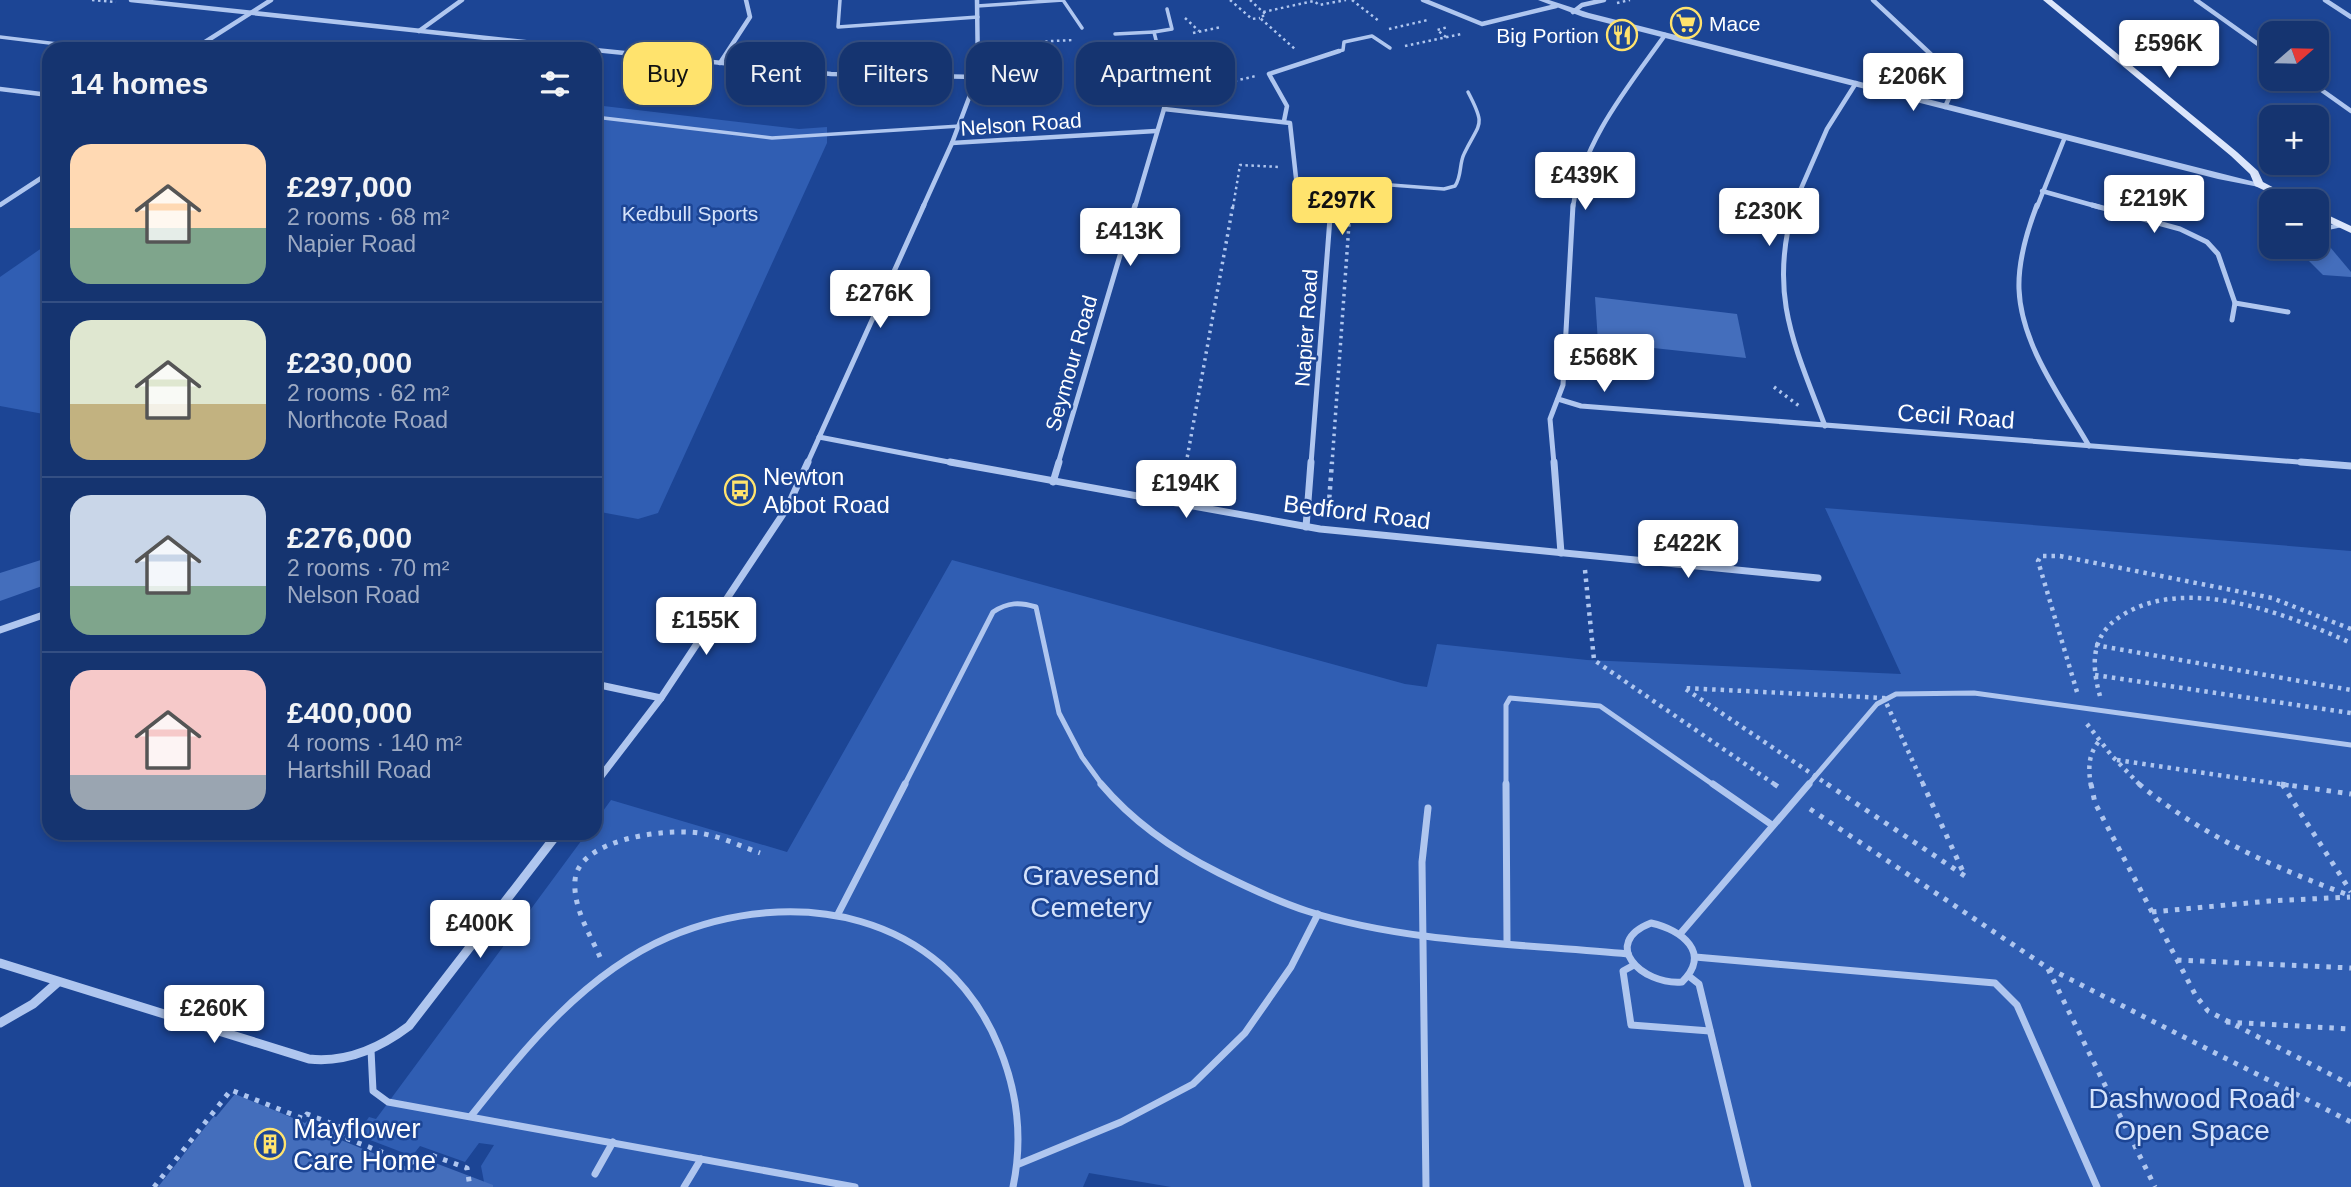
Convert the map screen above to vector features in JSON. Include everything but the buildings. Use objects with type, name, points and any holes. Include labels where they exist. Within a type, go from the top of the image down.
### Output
[{"type":"main road","points":[[2047,0],[2234,154],[2255,173],[2259,184],[2269,189]]},
{"type":"main road","points":[[2329,219],[2346,228]]},
{"type":"street","points":[[131,0],[524,42]]},
{"type":"street","points":[[205,42],[271,0]]},
{"type":"street","points":[[419,31],[462,0]]},
{"type":"street","points":[[720,63],[750,17],[746,0]]},
{"type":"street","points":[[1423,0],[1482,24],[1556,6]]},
{"type":"street","points":[[1542,0],[1573,12],[2221,177],[2259,184]]},
{"type":"street","points":[[1573,12],[1580,6],[1604,0]]},
{"type":"street","points":[[1872,0],[1940,65],[1953,87],[1945,107]]},
{"type":"street","points":[[2196,0],[2259,45]]},
{"type":"street","points":[[2325,0],[2351,17]]},
{"type":"street","points":[[977,3],[978,42]]},
{"type":"street","points":[[1561,553],[1550,425],[1551,414],[1563,386],[1576,185],[1587,157],[1619,99],[1665,35]]},
{"type":"street","points":[[602,51],[846,75],[966,78]]},
{"type":"street","points":[[1284,121],[1287,106],[1269,74],[1339,51]]},
{"type":"street","points":[[1825,426],[1795,341],[1783,297],[1782,251],[1798,190],[1828,127],[1856,83]]},
{"type":"street","points":[[0,89],[42,95]]},
{"type":"street","points":[[2323,91],[2351,111]]},
{"type":"street","points":[[952,143],[967,105]]},
{"type":"street","name":"Seymour Road","points":[[1053,482],[1164,105]]},
{"type":"street","points":[[1164,108],[1284,121],[1292,126],[1298,188],[1332,191]]},
{"type":"street","name":"Nelson Road","points":[[602,776],[661,698],[787,508],[952,143],[1156,131]]},
{"type":"street","points":[[2065,137],[2042,191],[2022,259],[2020,296],[2036,345],[2089,446]]},
{"type":"street","points":[[0,205],[42,178]]},
{"type":"street","name":"Napier Road","points":[[1306,527],[1332,191]]},
{"type":"street","points":[[2042,191],[2196,235],[2216,250],[2235,303],[2232,320]]},
{"type":"street","points":[[2235,303],[2288,312]]},
{"type":"street","name":"Cecil Road","points":[[1558,399],[1581,406],[2351,466]]},
{"type":"street","name":"Bedford Road","points":[[819,437],[1306,527],[1818,578]]},
{"type":"street","points":[[0,630],[42,615]]},
{"type":"street","points":[[602,685],[661,698]]},
{"type":"street","points":[[0,963],[309,1059],[334,1061],[371,1050],[399,1034],[421,1014],[553,840]]},
{"type":"street","points":[[0,1023],[33,1003],[58,982]]},
{"type":"lane","points":[[840,0],[838,27],[978,18]]},
{"type":"lane","points":[[977,3],[1063,0],[1083,28]]},
{"type":"lane","points":[[1115,33],[1172,30],[1167,9]]},
{"type":"lane","points":[[1154,32],[1156,42]]},
{"type":"lane","points":[[1339,51],[1343,50],[1344,42],[1374,36],[1390,48]]},
{"type":"lane","points":[[0,37],[42,42]]},
{"type":"lane","points":[[1332,191],[1351,182],[1447,189],[1455,186],[1459,180],[1463,155],[1478,132],[1479,113],[1468,92]]},
{"type":"lane","points":[[602,118],[772,138],[960,126]]},
{"type":"lane","points":[[838,914],[993,612],[1005,603],[1024,602],[1036,607],[1049,684],[1065,727],[1088,768],[1126,813],[1157,839],[1182,855],[1254,890],[1318,914],[1422,932],[1629,954]]},
{"type":"lane","points":[[1680,933],[1884,698],[1896,694],[1974,693],[2351,745]]},
{"type":"lane","points":[[1507,941],[1506,705],[1510,698],[1600,706],[1772,825]]},
{"type":"lane","points":[[1426,1187],[1422,862],[1428,808]]},
{"type":"lane","points":[[471,1116],[536,1035],[564,1006],[606,974],[671,936],[732,918],[793,910],[838,914],[881,926],[919,944],[949,967],[976,1002],[1001,1043],[1012,1084],[1018,1125],[1018,1164],[1013,1187]]},
{"type":"lane","points":[[1018,1164],[1121,1122],[1193,1084],[1245,1033],[1291,967],[1318,914]]},
{"type":"lane","points":[[1661,924],[1680,933],[1688,941],[1695,957],[1690,977],[1672,985],[1650,979],[1634,965],[1629,954],[1629,936],[1642,925],[1661,924]]},
{"type":"lane","points":[[1695,957],[1995,983],[2017,1005],[2097,1187]]},
{"type":"lane","points":[[1634,965],[1623,971],[1631,1025],[1710,1031]]},
{"type":"lane","points":[[1690,977],[1699,984],[1748,1187]]},
{"type":"lane","points":[[371,1050],[373,1091],[388,1102],[855,1187]]},
{"type":"lane","points":[[595,1174],[613,1142]]},
{"type":"lane","points":[[684,1187],[701,1159]]},
{"type":"path","points":[[1230,0],[1252,19],[1266,14],[1250,0]]},
{"type":"path","points":[[1263,12],[1313,1],[1320,5],[1346,0]]},
{"type":"path","points":[[1352,0],[1379,22]]},
{"type":"path","points":[[1260,18],[1299,51]]},
{"type":"path","points":[[1374,36],[1391,28],[1434,19]]},
{"type":"path","points":[[1404,46],[1473,31]]},
{"type":"path","points":[[1029,42],[1087,39]]},
{"type":"path","points":[[1180,505],[1240,166],[1295,167]]},
{"type":"path","points":[[1331,519],[1327,515],[1349,217]]},
{"type":"path","points":[[1561,553],[1586,570],[1594,660],[1795,799],[2048,968],[2351,1122]]},
{"type":"path","points":[[2351,629],[2294,606],[2240,590],[2060,556],[2041,556],[2038,561],[2087,726],[2143,789],[2202,830],[2258,860],[2351,895]]},
{"type":"path","points":[[2106,713],[2092,653],[2105,628],[2119,615],[2140,606],[2162,601],[2207,598],[2274,612],[2351,643]]},
{"type":"path","points":[[2095,645],[2351,690]]},
{"type":"path","points":[[2095,675],[2351,713]]},
{"type":"path","points":[[1684,688],[1884,698],[1965,876],[1684,688]]},
{"type":"path","points":[[2100,740],[2095,744],[2089,761],[2088,774],[2095,803],[2202,1005],[2223,1021],[2351,1085]]},
{"type":"path","points":[[2117,760],[2351,794]]},
{"type":"path","points":[[2282,784],[2351,895]]},
{"type":"path","points":[[606,974],[576,896],[577,868],[584,859],[633,838],[676,833],[696,833],[723,839],[760,853]]},
{"type":"path","points":[[2152,912],[2351,895]]},
{"type":"path","points":[[2177,960],[2351,968]]},
{"type":"path","points":[[2048,968],[2155,1187]]},
{"type":"path","points":[[2223,1021],[2351,1030]]},
{"type":"path","points":[[154,1187],[231,1090],[304,1119],[307,1114],[353,1132],[348,1139],[410,1163],[431,1155],[467,1168],[470,1187]]},
{"type":"green space","name":"Kedbull Sports","points":[[602,106],[799,129],[827,127],[827,143],[658,513],[638,519],[602,512]]},
{"type":"green space","points":[[42,248],[42,414],[0,406],[0,277]]},
{"type":"green space","name":"Gravesend Cemetery","points":[[1825,508],[2351,551],[2351,1187],[1171,1187],[1089,1173],[1083,1187],[485,1187],[481,1166],[494,1145],[479,1143],[465,1162],[420,1146],[412,1156],[357,1135],[369,1117],[376,1119],[582,840],[602,840],[602,812],[611,800],[787,852],[952,560],[1405,684],[1427,687],[1437,644],[1587,660],[1901,674]]},
{"type":"place","name":"Mace","points":[[1686,23]]},
{"type":"place","name":"Big Portion","points":[[1622,35]]},
{"type":"place","name":"Newton Abbot Road","points":[[740,490]]},
{"type":"place","name":"Mayflower Care Home","points":[[270,1144]]},
{"type":"park label","name":"Dashwood Road Open Space","points":[[2192,1114]]}]
